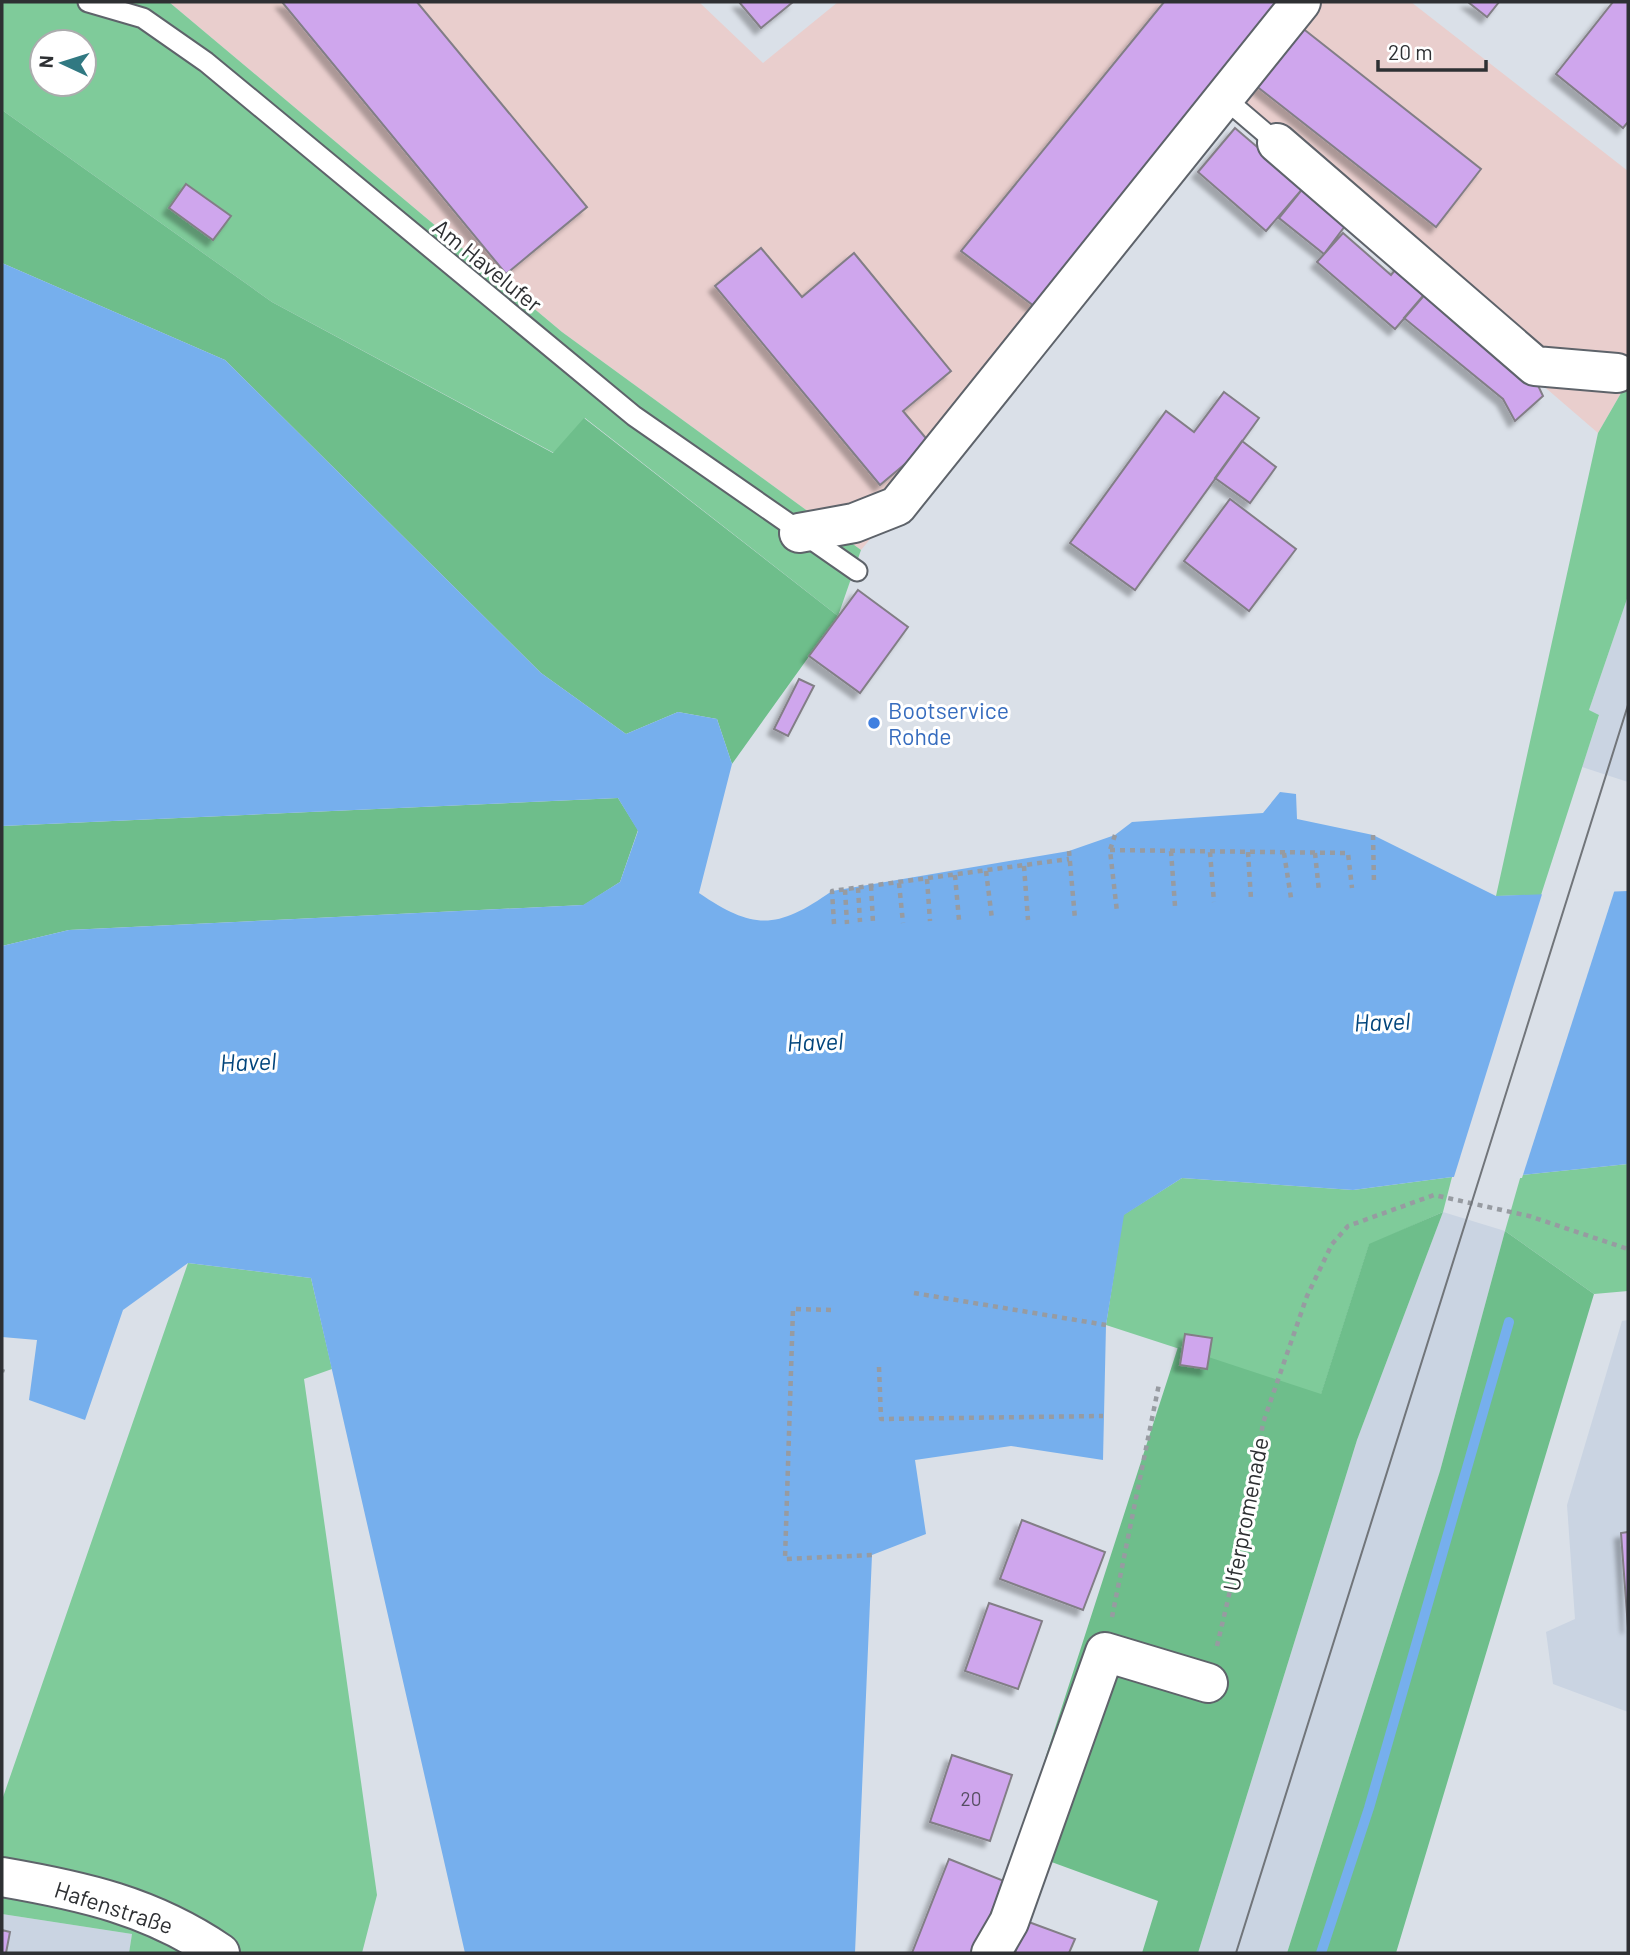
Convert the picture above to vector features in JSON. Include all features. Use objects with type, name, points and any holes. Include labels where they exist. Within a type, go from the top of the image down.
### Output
[{"type":"street","points":[[799,533],[854,523],[897,506],[1301,2]]},
{"type":"street","points":[[1277,143],[1535,366],[1617,373]]},
{"type":"street","points":[[991,1953],[1009,1922],[1105,1652],[1208,1683]]},
{"type":"street","name":"Hafenstraße","points":[[2,1877],[63,1888],[115,1902],[181,1927],[220,1953]]},
{"type":"lane","name":"Am Havelufer","points":[[88,2],[143,18],[206,62],[634,416],[857,571]]},
{"type":"lane","points":[[1223,97],[1277,143]]},
{"type":"path","points":[[1115,835],[1110,850],[1117,912]]},
{"type":"path","points":[[1373,835],[1374,884]]},
{"type":"path","points":[[1110,850],[1348,853],[1352,888]]},
{"type":"path","points":[[1069,851],[1075,919]]},
{"type":"path","points":[[1171,851],[1175,906]]},
{"type":"path","points":[[1210,852],[1214,902]]},
{"type":"path","points":[[1248,852],[1251,899]]},
{"type":"path","points":[[1284,853],[1291,898]]},
{"type":"path","points":[[1315,853],[1319,891]]},
{"type":"path","points":[[834,924],[832,891],[1069,859]]},
{"type":"path","points":[[1024,866],[1028,920]]},
{"type":"path","points":[[986,871],[992,919]]},
{"type":"path","points":[[955,875],[959,920]]},
{"type":"path","points":[[927,878],[930,921]]},
{"type":"path","points":[[899,883],[903,923]]},
{"type":"path","points":[[871,886],[873,922]]},
{"type":"path","points":[[858,888],[860,922]]},
{"type":"path","points":[[845,890],[847,924]]},
{"type":"path","name":"Uferpromenade","points":[[1208,1683],[1248,1519],[1263,1423],[1307,1296],[1332,1244],[1348,1226],[1434,1195],[1529,1216],[1628,1250]]},
{"type":"path","points":[[914,1293],[1106,1325]]},
{"type":"path","points":[[831,1310],[793,1309],[785,1559],[872,1555]]},
{"type":"path","points":[[879,1367],[881,1419],[1103,1416]]},
{"type":"path","points":[[1105,1652],[1159,1384]]},
{"type":"shaded area","points":[[169,2],[699,2],[763,63],[838,2],[1411,2],[1628,171],[1628,381],[1598,433],[1226,113],[861,550],[562,332]]},
{"type":"shaded area","points":[[1628,596],[1628,782],[1582,767],[1599,716],[1589,710]]},
{"type":"shaded area","points":[[1443,1212],[1505,1231],[1440,1471],[1287,1953],[1198,1953],[1357,1440]]},
{"type":"shaded area","points":[[1628,1320],[1628,1712],[1553,1684],[1546,1632],[1575,1619],[1567,1505],[1622,1321]]},
{"type":"shaded area","points":[[2,1914],[132,1934],[129,1953],[2,1953]]},
{"type":"green space","points":[[2,2],[169,2],[562,332],[861,550],[838,616],[585,418],[554,453],[272,302],[2,110]]},
{"type":"green space","points":[[2,110],[272,302],[553,453],[584,418],[838,616],[732,764],[717,719],[678,712],[626,734],[541,673],[225,360],[2,263]]},
{"type":"green space","points":[[1628,381],[1628,596],[1589,710],[1599,715],[1541,895],[1496,896],[1598,433]]},
{"type":"green space","points":[[618,798],[638,830],[620,882],[584,905],[69,930],[2,946],[2,826]]},
{"type":"green space","points":[[1628,1164],[1628,1291],[1594,1294],[1505,1231],[1521,1175]]},
{"type":"green space","points":[[1452,1177],[1443,1212],[1369,1245],[1321,1395],[1106,1325],[1123,1215],[1182,1178],[1353,1190]]},
{"type":"green space","points":[[1443,1212],[1357,1440],[1198,1953],[1142,1953],[1158,1901],[1016,1849],[1178,1347],[1321,1394],[1369,1244]]},
{"type":"green space","points":[[1505,1231],[1594,1294],[1396,1953],[1287,1953],[1440,1471]]},
{"type":"green space","points":[[188,1263],[311,1278],[332,1369],[304,1379],[377,1895],[362,1953],[129,1953],[132,1934],[2,1914],[2,1800]]},
{"type":"water","name":"Havel","points":[[2,263],[225,360],[541,673],[626,734],[678,712],[717,719],[732,764],[699,893],[735,914],[751,919],[781,918],[813,904],[832,891],[1069,851],[1115,835],[1132,822],[1263,813],[1280,792],[1296,794],[1297,819],[1373,835],[1496,896],[1628,891],[1628,1164],[1521,1175],[1452,1177],[1353,1190],[1182,1178],[1124,1215],[1106,1325],[1103,1460],[1011,1446],[915,1460],[926,1534],[872,1555],[855,1953],[465,1953],[311,1278],[188,1263],[123,1310],[85,1420],[29,1400],[37,1340],[2,1337],[2,946],[69,930],[583,905],[620,882],[638,831],[618,798],[2,826]]},
{"type":"pier","points":[[1615,889],[1522,1178],[1453,1180],[1543,891]]},
{"type":"building","points":[[282,2],[417,2],[587,207],[506,274]]},
{"type":"building","points":[[739,2],[793,2],[761,28]]},
{"type":"building","points":[[1164,2],[1296,2],[1042,312],[961,251]]},
{"type":"building","points":[[1468,2],[1499,2],[1487,17]]},
{"type":"building","points":[[1613,2],[1628,2],[1628,122],[1623,128],[1556,74]]},
{"type":"building","points":[[1301,27],[1481,169],[1436,227],[1255,85]]},
{"type":"building","points":[[1235,128],[1304,187],[1266,231],[1198,172]]},
{"type":"building","points":[[186,184],[231,216],[213,240],[169,208]]},
{"type":"building","points":[[1304,187],[1348,222],[1324,254],[1279,218]]},
{"type":"building","points":[[1343,233],[1391,275],[1404,259],[1434,284],[1395,329],[1317,262]]},
{"type":"building","points":[[761,248],[802,297],[854,253],[951,371],[903,411],[930,443],[880,485],[715,286]]},
{"type":"building","points":[[1429,289],[1535,379],[1543,396],[1515,421],[1503,399],[1404,318]]},
{"type":"building","points":[[1224,392],[1259,418],[1135,590],[1070,543],[1166,411],[1194,432]]},
{"type":"building","points":[[1242,441],[1276,467],[1250,503],[1215,478]]},
{"type":"building","points":[[1230,499],[1296,549],[1249,611],[1184,561]]},
{"type":"building","points":[[858,590],[908,627],[860,693],[809,656]]},
{"type":"building","points":[[799,679],[814,686],[788,736],[774,729]]},
{"type":"building","points":[[1185,1334],[1212,1338],[1207,1369],[1180,1365]]},
{"type":"building","points":[[1022,1520],[1105,1552],[1083,1610],[1000,1579]]},
{"type":"building","points":[[1628,1532],[1628,1628],[1621,1533]]},
{"type":"building","points":[[989,1603],[1042,1621],[1018,1689],[965,1671]]},
{"type":"building","points":[[952,1755],[1012,1775],[990,1841],[930,1822]]},
{"type":"building","points":[[949,1859],[1004,1881],[975,1953],[912,1953]]},
{"type":"building","points":[[1026,1921],[1075,1939],[1069,1953],[1015,1953]]},
{"type":"building","points":[[2,1930],[10,1932],[6,1953],[2,1953]]},
{"type":"waterway","points":[[1321,1953],[1369,1808],[1509,1322]]},
{"type":"tram line","points":[[1236,1953],[1628,705]]},
{"type":"place","name":"Bootservice Rohde","points":[[874,723]]}]
